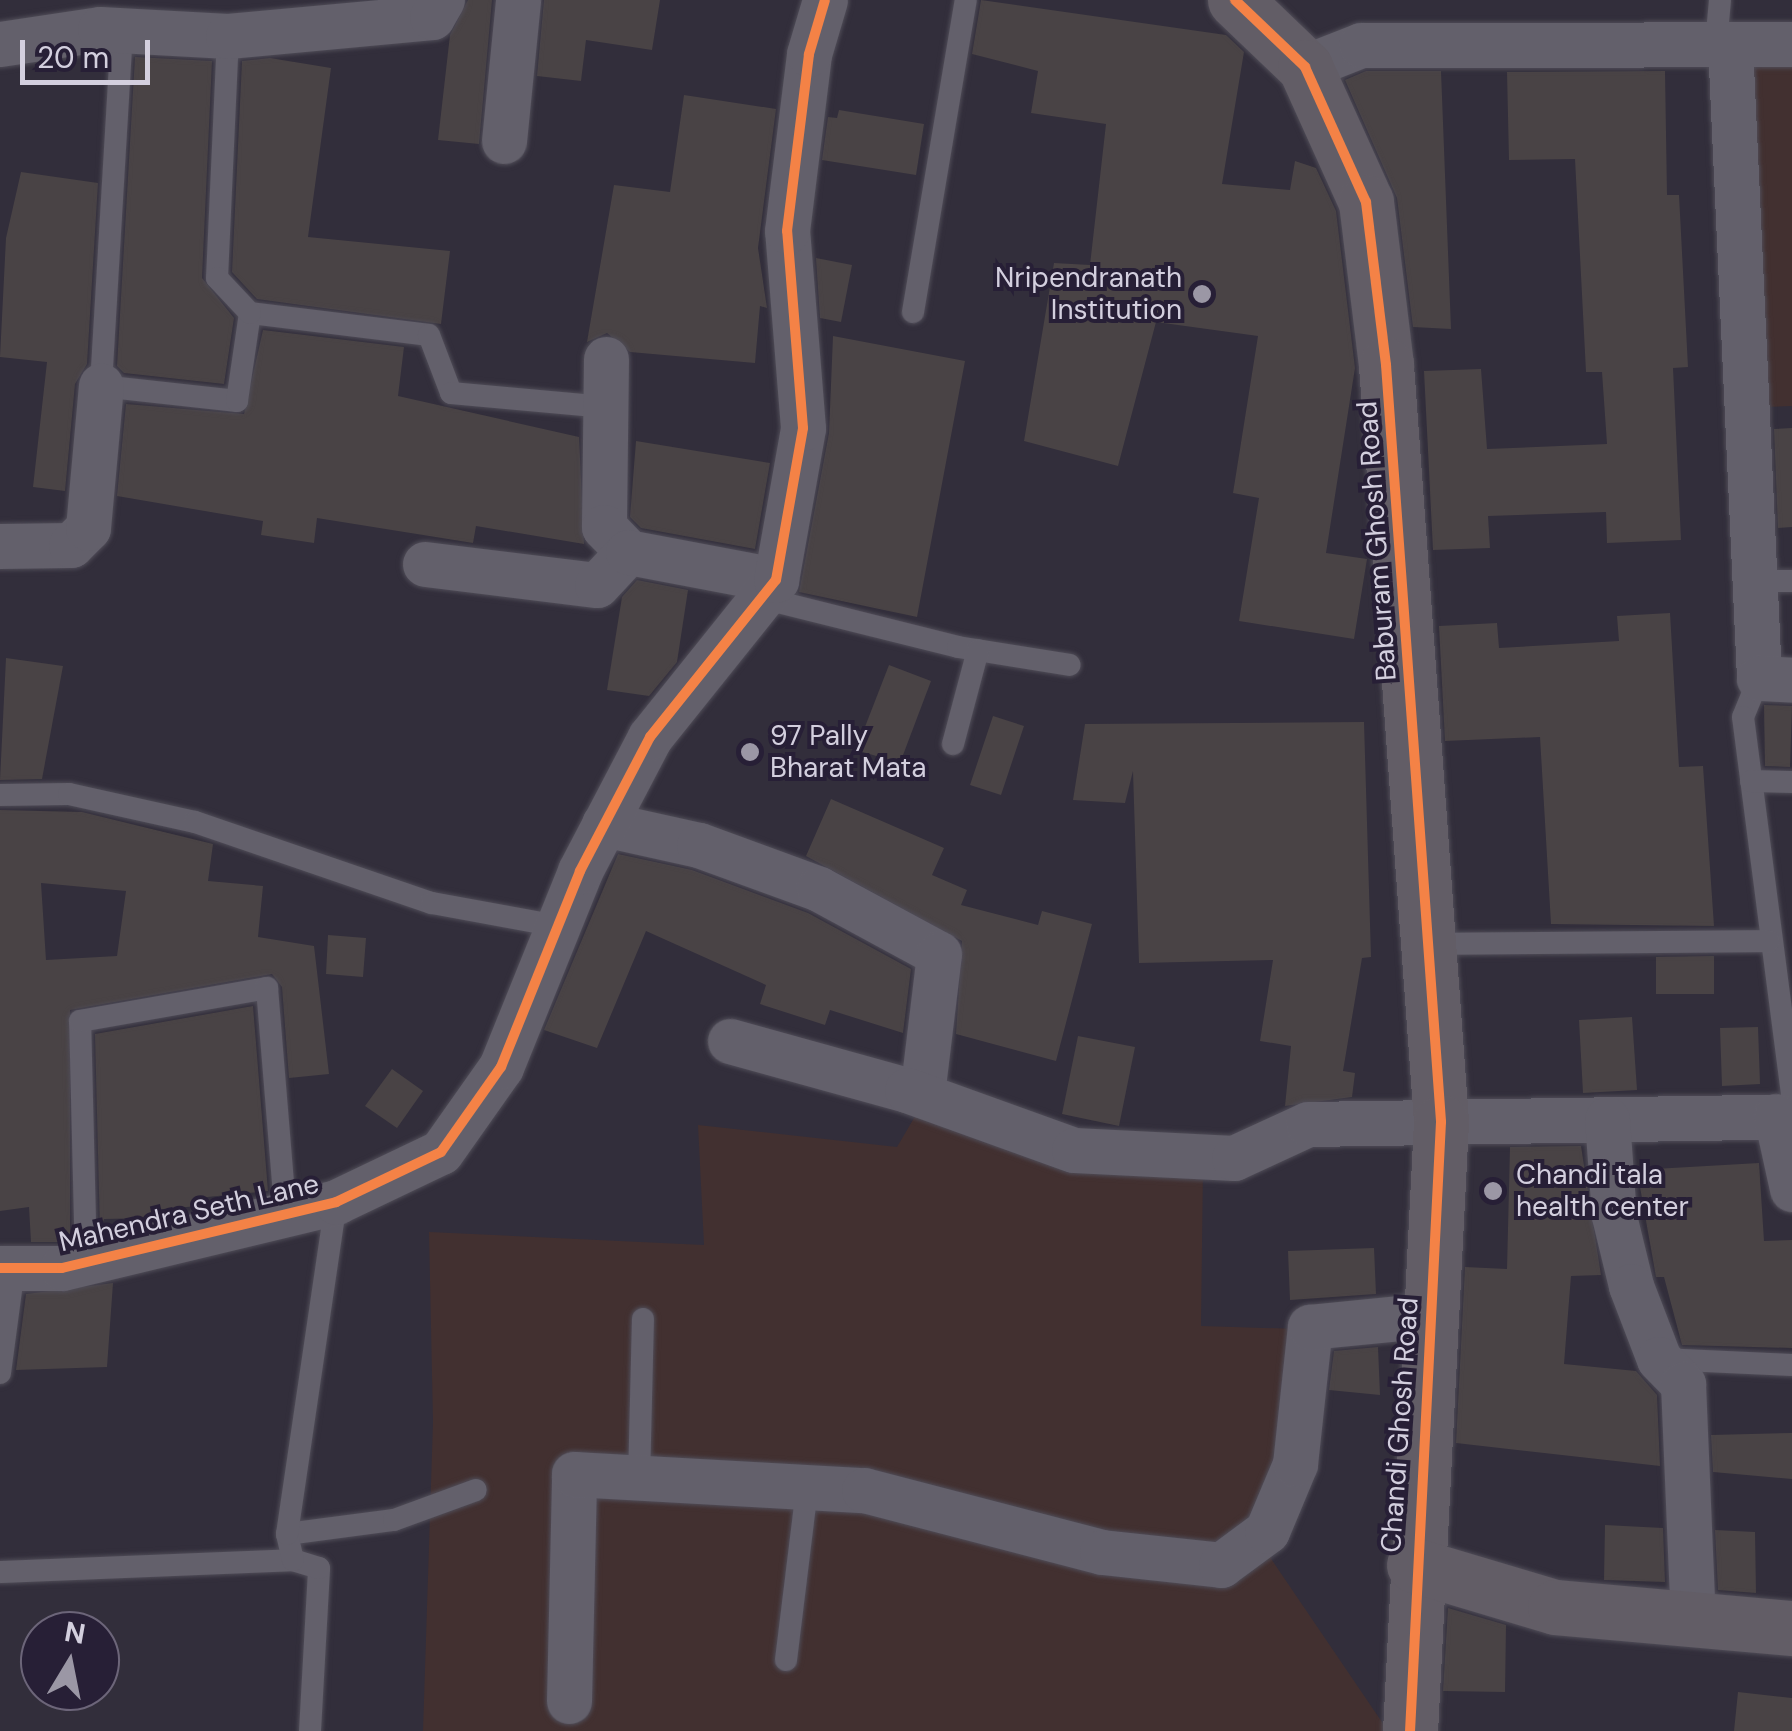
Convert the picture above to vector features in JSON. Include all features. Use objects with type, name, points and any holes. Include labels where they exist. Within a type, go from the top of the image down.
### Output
[{"type":"street","points":[[0,44],[72,17],[122,31],[228,36],[432,17],[442,0]]},
{"type":"street","points":[[504,141],[518,0]]},
{"type":"street","name":"Mahendra Seth Lane","points":[[7,1268],[86,1262],[211,1236],[285,1209],[336,1202],[441,1152],[501,1067],[556,926],[650,737],[769,589],[803,428],[787,232],[809,54],[825,0]]},
{"type":"street","name":"Baburam Ghosh Road","points":[[1235,0],[1304,67],[1366,202],[1386,365],[1441,1122]]},
{"type":"street","points":[[1723,44],[1774,581],[1776,679]]},
{"type":"street","points":[[1304,67],[1361,45],[1792,44]]},
{"type":"street","points":[[606,359],[604,527],[628,552],[769,589]]},
{"type":"street","points":[[0,546],[70,545],[88,528],[100,386]]},
{"type":"street","points":[[424,564],[597,584],[628,552]]},
{"type":"street","points":[[604,824],[699,846],[819,889],[939,954],[922,1095]]},
{"type":"street","points":[[730,1040],[922,1095],[1074,1150],[1234,1158],[1308,1124],[1607,1119],[1787,1109],[1792,1189]]},
{"type":"street","points":[[1607,1119],[1614,1216],[1659,1359],[1683,1384],[1694,1621]]},
{"type":"street","name":"Chandi Ghosh Road","points":[[1410,1731],[1414,1564],[1441,1122]]},
{"type":"street","points":[[569,1701],[574,1474],[639,1481],[864,1490],[1102,1552],[1221,1565],[1267,1531],[1295,1464],[1310,1328],[1430,1315]]},
{"type":"street","points":[[1414,1564],[1555,1607],[1792,1628]]},
{"type":"lane","points":[[913,312],[966,0]]},
{"type":"lane","points":[[1720,0],[1723,44]]},
{"type":"lane","points":[[122,31],[100,386],[237,401],[250,313]]},
{"type":"lane","points":[[228,36],[217,278],[250,313],[429,335],[451,393],[605,407]]},
{"type":"lane","points":[[769,589],[978,650],[1070,665]]},
{"type":"lane","points":[[953,744],[978,650]]},
{"type":"lane","points":[[1776,679],[1743,717],[1787,1109]]},
{"type":"lane","points":[[1751,781],[1792,782]]},
{"type":"lane","points":[[0,795],[69,794],[195,822],[432,903],[556,926]]},
{"type":"lane","points":[[1429,944],[1769,941]]},
{"type":"lane","points":[[86,1262],[80,1021],[267,988],[285,1209]]},
{"type":"lane","points":[[293,1560],[287,1534],[336,1202]]},
{"type":"lane","points":[[0,1373],[7,1268]]},
{"type":"lane","points":[[639,1481],[643,1319]]},
{"type":"lane","points":[[1659,1359],[1792,1365]]},
{"type":"lane","points":[[786,1660],[806,1488]]},
{"type":"lane","points":[[287,1534],[394,1520],[476,1490]]},
{"type":"lane","points":[[0,1572],[293,1560],[318,1568],[310,1731]]},
{"type":"shaded area","points":[[1742,53],[1792,53],[1792,406],[1763,407]]},
{"type":"shaded area","points":[[920,1108],[1203,1167],[1201,1326],[1299,1329],[1283,1469],[1248,1525],[1388,1731],[423,1731],[433,1422],[429,1232],[704,1245],[698,1125],[897,1147]]},
{"type":"building","points":[[468,0],[492,0],[479,144],[438,140],[450,35]]},
{"type":"building","points":[[544,0],[660,0],[652,50],[586,40],[581,81],[537,76]]},
{"type":"building","points":[[981,0],[1226,35],[1244,52],[1222,184],[1290,190],[1295,161],[1316,168],[1336,211],[1355,368],[1326,553],[1367,559],[1354,639],[1239,621],[1259,498],[1233,493],[1258,336],[1156,322],[1118,466],[1024,441],[1054,263],[1090,265],[1106,124],[1031,113],[1038,71],[972,54]]},
{"type":"building","points":[[135,57],[212,61],[202,278],[234,318],[224,384],[124,373],[117,366]]},
{"type":"building","points":[[270,58],[331,68],[308,237],[450,251],[441,324],[257,299],[232,272],[242,61]]},
{"type":"building","points":[[1366,71],[1441,71],[1451,329],[1413,327],[1397,198],[1345,80]]},
{"type":"building","points":[[1665,71],[1667,195],[1679,195],[1688,367],[1673,368],[1681,540],[1607,543],[1606,512],[1488,516],[1490,548],[1433,550],[1424,371],[1481,369],[1487,449],[1607,444],[1602,372],[1586,372],[1575,159],[1509,160],[1507,72]]},
{"type":"building","points":[[684,95],[776,109],[758,248],[767,308],[760,306],[755,363],[630,352],[607,333],[587,342],[614,185],[670,192]]},
{"type":"building","points":[[839,110],[924,124],[916,175],[822,160],[828,117],[837,118]]},
{"type":"building","points":[[21,172],[98,183],[87,364],[75,384],[65,491],[33,487],[47,362],[0,357],[6,238]]},
{"type":"building","points":[[816,258],[852,265],[841,322],[820,318]]},
{"type":"building","points":[[263,330],[404,347],[398,396],[579,437],[584,544],[476,526],[473,543],[317,518],[314,543],[261,535],[263,521],[117,496],[126,404],[244,414]]},
{"type":"building","points":[[833,336],[965,361],[917,617],[799,592],[829,433]]},
{"type":"building","points":[[1792,428],[1792,527],[1778,528],[1774,429]]},
{"type":"building","points":[[636,441],[770,463],[755,549],[641,528],[630,517]]},
{"type":"building","points":[[637,580],[688,590],[677,662],[649,696],[607,690],[622,597]]},
{"type":"building","points":[[1670,613],[1679,767],[1703,766],[1714,926],[1551,924],[1540,737],[1445,741],[1439,626],[1497,623],[1499,648],[1619,641],[1617,616]]},
{"type":"building","points":[[6,658],[63,666],[42,779],[0,780]]},
{"type":"building","points":[[889,665],[931,681],[900,763],[856,750]]},
{"type":"building","points":[[1764,705],[1792,706],[1790,767],[1765,766]]},
{"type":"building","points":[[993,716],[1024,726],[1001,795],[970,785]]},
{"type":"building","points":[[1364,722],[1371,957],[1362,958],[1343,1071],[1355,1073],[1352,1097],[1285,1106],[1291,1046],[1260,1041],[1273,960],[1139,963],[1133,771],[1125,803],[1073,800],[1085,724]]},
{"type":"building","points":[[831,799],[944,848],[932,875],[967,890],[961,905],[1038,925],[1042,911],[1092,924],[1056,1061],[956,1034],[962,941],[806,856]]},
{"type":"building","points":[[0,810],[82,812],[213,844],[208,881],[263,886],[258,937],[314,946],[329,1074],[289,1078],[282,987],[272,974],[70,1010],[70,1239],[31,1242],[29,1207],[0,1211]],"holes":[[[41,883],[126,891],[117,956],[46,960]]]},
{"type":"building","points":[[618,854],[692,870],[808,913],[911,969],[903,1033],[830,1010],[825,1025],[760,1004],[766,985],[646,931],[597,1048],[544,1030]]},
{"type":"building","points":[[328,935],[366,938],[363,977],[326,974]]},
{"type":"building","points":[[1714,956],[1714,994],[1656,994],[1656,957]]},
{"type":"building","points":[[253,1006],[268,1191],[197,1198],[198,1206],[152,1210],[153,1218],[104,1219],[100,1232],[95,1034]]},
{"type":"building","points":[[1632,1017],[1637,1090],[1583,1093],[1579,1020]]},
{"type":"building","points":[[1758,1027],[1760,1084],[1722,1086],[1720,1028]]},
{"type":"building","points":[[1078,1036],[1135,1047],[1119,1126],[1062,1114]]},
{"type":"building","points":[[392,1069],[423,1091],[397,1128],[365,1106]]},
{"type":"building","points":[[1581,1146],[1601,1275],[1571,1276],[1564,1364],[1636,1371],[1657,1395],[1660,1466],[1456,1443],[1465,1267],[1507,1269],[1510,1147]]},
{"type":"building","points":[[1759,1163],[1764,1241],[1792,1240],[1792,1348],[1682,1345],[1664,1277],[1656,1277],[1637,1170]]},
{"type":"building","points":[[1374,1248],[1376,1294],[1290,1300],[1288,1251]]},
{"type":"building","points":[[113,1283],[107,1367],[16,1370],[26,1294]]},
{"type":"building","points":[[1378,1347],[1380,1395],[1329,1390],[1334,1351]]},
{"type":"building","points":[[1792,1433],[1792,1479],[1713,1472],[1711,1435]]},
{"type":"building","points":[[1605,1525],[1663,1528],[1665,1582],[1604,1580]]},
{"type":"building","points":[[1715,1530],[1755,1532],[1756,1593],[1718,1590]]},
{"type":"building","points":[[1448,1608],[1506,1625],[1505,1692],[1443,1691]]},
{"type":"building","points":[[1738,1692],[1792,1698],[1792,1731],[1734,1731]]},
{"type":"cycle path","points":[[0,1268],[62,1268],[336,1202],[441,1152],[501,1067],[580,871],[650,737],[776,580],[803,428],[787,231],[809,54],[825,0]]},
{"type":"cycle path","points":[[1235,0],[1305,67],[1366,202],[1386,365],[1441,1122],[1410,1731]]},
{"type":"place","name":"Nripendranath Institution","points":[[1202,294]]},
{"type":"place","name":"97 Pally Bharat Mata","points":[[750,752]]},
{"type":"place","name":"Chandi tala health center","points":[[1493,1191]]}]
